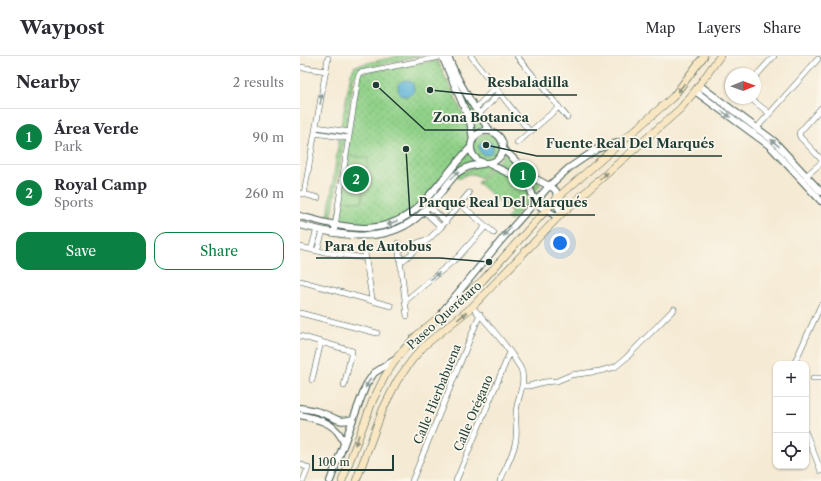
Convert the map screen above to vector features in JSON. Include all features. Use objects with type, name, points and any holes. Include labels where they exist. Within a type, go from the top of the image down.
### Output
[{"type":"main road","name":"Paseo Querétaro","points":[[342,481],[373,400],[397,359],[417,335],[483,280],[557,198],[673,97],[704,56]]},
{"type":"main road","name":"Paseo Querétaro","points":[[356,481],[383,409],[397,381],[412,360],[425,345],[472,307],[560,215],[680,109],[720,56]]},
{"type":"street","points":[[300,225],[334,233],[356,236],[380,234],[393,231],[406,225],[424,211],[461,170],[467,166],[486,164],[498,159],[502,155],[502,141],[497,135],[490,131],[455,76],[445,56]]},
{"type":"street","points":[[334,233],[348,138],[360,73],[445,56]]},
{"type":"street","points":[[445,56],[470,122],[473,140]]},
{"type":"street","points":[[479,56],[472,57],[499,94],[530,132]]},
{"type":"street","points":[[517,56],[567,117]]},
{"type":"street","points":[[761,70],[774,56]]},
{"type":"street","points":[[318,198],[302,194],[315,134],[328,58]]},
{"type":"street","points":[[756,129],[818,59]]},
{"type":"street","points":[[300,67],[326,71]]},
{"type":"street","points":[[477,111],[495,88]]},
{"type":"street","points":[[697,88],[774,141],[821,201]]},
{"type":"street","points":[[697,88],[786,157],[807,176],[821,192]]},
{"type":"street","points":[[477,111],[499,94]]},
{"type":"street","points":[[758,104],[769,113]]},
{"type":"street","points":[[517,143],[559,107]]},
{"type":"street","points":[[821,108],[799,133],[800,137],[821,159]]},
{"type":"street","points":[[316,127],[350,132]]},
{"type":"street","points":[[300,216],[336,225],[365,229],[388,225],[399,220],[419,206],[470,148],[477,134],[490,131]]},
{"type":"street","points":[[315,134],[348,138]]},
{"type":"street","points":[[437,319],[534,201],[550,185],[569,168],[597,149],[624,141]]},
{"type":"street","points":[[470,148],[472,155],[477,161],[523,180],[530,186],[534,201],[538,206],[560,215]]},
{"type":"street","points":[[503,149],[534,178],[550,185],[556,191],[560,215]]},
{"type":"street","points":[[807,176],[821,163]]},
{"type":"street","points":[[400,263],[430,238],[446,222],[469,193]]},
{"type":"street","points":[[460,204],[494,233]]},
{"type":"street","points":[[429,206],[446,222]]},
{"type":"street","points":[[424,211],[441,227]]},
{"type":"street","points":[[405,301],[458,257],[486,226]]},
{"type":"street","points":[[311,250],[320,230]]},
{"type":"street","points":[[317,251],[320,230]]},
{"type":"street","points":[[399,250],[430,238]]},
{"type":"street","points":[[398,243],[407,316]]},
{"type":"street","points":[[300,247],[366,258]]},
{"type":"street","points":[[364,247],[372,300]]},
{"type":"street","points":[[300,280],[391,306]]},
{"type":"street","points":[[795,361],[821,305]]},
{"type":"street","points":[[472,307],[480,314],[510,352],[521,369],[523,378],[516,414],[516,443],[500,481]]},
{"type":"street","points":[[522,386],[556,381],[571,375],[600,371],[615,367],[626,358],[674,309]]},
{"type":"street","points":[[300,313],[377,333]]},
{"type":"street","name":"Calle Hierbabuena","points":[[412,481],[480,314]]},
{"type":"street","points":[[300,336],[352,351],[344,386]]},
{"type":"street","points":[[312,380],[321,342]]},
{"type":"street","name":"Calle Orégano","points":[[456,481],[510,352]]},
{"type":"street","points":[[330,481],[366,385],[374,373],[397,359]]},
{"type":"street","points":[[813,378],[821,378]]},
{"type":"street","points":[[300,408],[324,413],[338,421],[353,419]]},
{"type":"street","points":[[300,415],[318,418],[331,425],[341,435],[344,443]]},
{"type":"street","points":[[809,439],[818,456],[821,471]]},
{"type":"street","points":[[300,464],[308,468],[303,481]]},
{"type":"green space","points":[[398,56],[420,56],[362,69],[354,77],[346,127],[341,126],[351,73],[355,66]]},
{"type":"green space","points":[[444,58],[486,128],[482,128],[475,132],[472,120]]},
{"type":"green space","points":[[435,61],[438,62],[467,122],[469,143],[459,159],[419,206],[399,220],[365,228],[336,225],[360,73]]},
{"type":"green space","points":[[486,134],[496,138],[500,148],[496,158],[486,162],[476,158],[472,148],[476,138]]},
{"type":"green space","points":[[339,139],[344,139],[332,217],[328,216]]},
{"type":"green space","points":[[470,150],[471,155],[481,163],[467,165],[423,211],[405,224],[380,233],[336,232],[337,226],[365,230],[409,215]]},
{"type":"green space","points":[[504,152],[541,185],[534,193],[531,186],[494,164],[501,159]]},
{"type":"green space","points":[[350,156],[368,158],[362,202],[342,200]]},
{"type":"green space","points":[[484,164],[491,166],[481,178],[470,174],[465,175],[460,179],[456,174]]},
{"type":"green space","points":[[493,167],[523,180],[530,195],[530,200],[511,221],[507,218],[512,212],[478,183]]},
{"type":"water","points":[[403,80],[409,80],[414,85],[412,94],[409,96],[403,96],[398,91],[398,85]]},
{"type":"water","points":[[483,141],[489,141],[493,145],[493,151],[489,155],[483,155],[479,151],[479,145]]},
{"type":"place","name":"Zona Botanica","points":[[376,85]]},
{"type":"place","name":"Resbaladilla","points":[[430,90]]},
{"type":"place","name":"Fuente Real Del Marqués","points":[[486,145]]},
{"type":"place","name":"Parque Real Del Marqués","points":[[406,149]]},
{"type":"place","name":"Área Verde","points":[[523,175]]},
{"type":"place","name":"Royal Camp","points":[[356,179]]},
{"type":"place","name":"Para de Autobus","points":[[489,262]]}]
